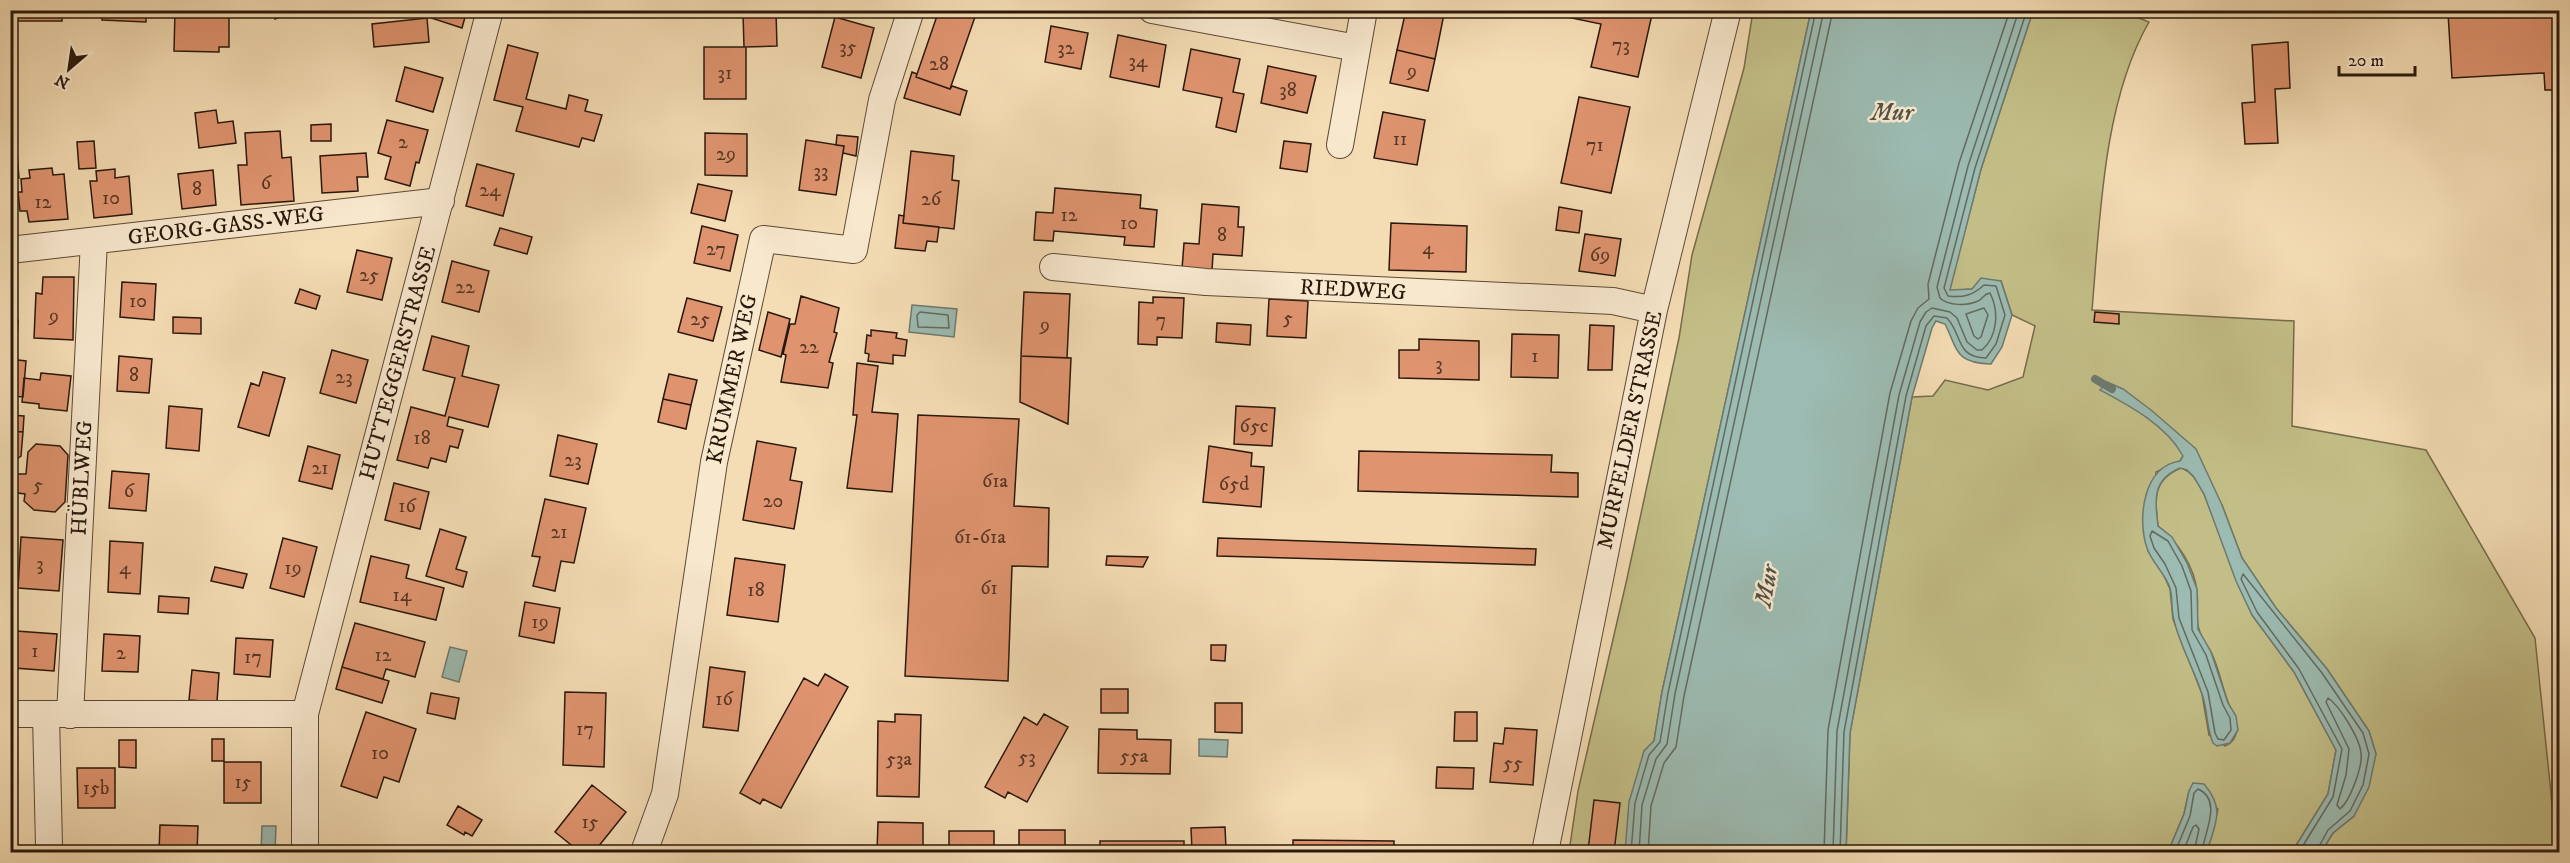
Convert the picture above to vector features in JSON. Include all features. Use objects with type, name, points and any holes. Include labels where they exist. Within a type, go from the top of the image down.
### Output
[{"type":"street","name":"HUTTEGGERSTRASSE","points":[[305,852],[305,714],[490,10]]},
{"type":"street","name":"KRUMMER WEG","points":[[644,852],[664,794],[714,462],[763,239],[854,250],[882,100],[911,10]]},
{"type":"street","points":[[1152,10],[1357,48]]},
{"type":"street","points":[[1340,146],[1364,10]]},
{"type":"street","name":"MURFELDER STRASSE","points":[[1545,852],[1654,310],[1728,10]]},
{"type":"street","name":"GEORG-GASS-WEG","points":[[10,250],[441,201]]},
{"type":"street","name":"HÜBLWEG","points":[[49,846],[94,241]]},
{"type":"street","name":"RIEDWEG","points":[[1053,267],[1206,282],[1613,301],[1654,310]]},
{"type":"street","points":[[10,714],[305,714]]},
{"type":"shaded area","points":[[1753,11],[1811,11],[1662,692],[1654,741],[1644,751],[1627,852],[1569,852],[1578,791],[1679,338],[1692,255],[1744,68]]},
{"type":"shaded area","points":[[2033,11],[2122,11],[2149,22],[2122,88],[2113,124],[2101,200],[2092,310],[2294,321],[2292,426],[2426,450],[2535,638],[2557,852],[2321,852],[2333,833],[2354,816],[2376,754],[2369,731],[2327,669],[2276,608],[2242,558],[2222,505],[2183,456],[2180,461],[2156,472],[2148,551],[2160,567],[2170,589],[2173,619],[2202,694],[2209,735],[2225,746],[2235,737],[2235,720],[2214,660],[2199,629],[2198,601],[2193,574],[2184,555],[2158,526],[2156,499],[2160,485],[2165,478],[2181,468],[2192,475],[2204,494],[2252,615],[2294,672],[2336,750],[2328,794],[2292,852],[2207,852],[2218,809],[2189,791],[2184,814],[2168,852],[1846,852],[1850,733],[1912,397],[1933,396],[1945,380],[1988,390],[2023,377],[2035,326],[2012,315],[2001,281],[1972,289],[1949,291],[1981,169]]},
{"type":"water","name":"Mur","points":[[1811,11],[2033,11],[1981,169],[1950,290],[1972,289],[1981,278],[2001,281],[2012,315],[2002,347],[1991,364],[1964,358],[1956,348],[1945,324],[1936,321],[1932,328],[1912,397],[1850,733],[1846,852],[1625,852],[1629,802],[1644,751],[1654,741],[1662,692]]},
{"type":"water","points":[[912,305],[957,309],[954,337],[909,332]]},
{"type":"water","points":[[2107,382],[2123,389],[2151,410],[2196,449],[2222,505],[2242,558],[2276,608],[2327,669],[2369,731],[2376,754],[2369,787],[2354,816],[2333,833],[2321,852],[2292,852],[2328,794],[2336,750],[2294,672],[2252,615],[2236,581],[2204,494],[2194,477],[2187,470],[2180,468],[2164,478],[2157,491],[2158,526],[2172,537],[2187,563],[2197,589],[2198,629],[2211,652],[2228,703],[2236,716],[2238,730],[2230,743],[2217,746],[2213,743],[2202,694],[2173,616],[2170,588],[2149,553],[2144,536],[2143,509],[2151,483],[2158,473],[2168,465],[2180,461],[2183,456],[2167,435],[2146,417],[2100,390]]},
{"type":"water","points":[[450,647],[467,651],[459,682],[442,677]]},
{"type":"water","points":[[1199,739],[1228,740],[1227,757],[1199,756]]},
{"type":"water","points":[[2193,783],[2204,784],[2211,793],[2217,809],[2217,817],[2207,852],[2168,852],[2184,814]]},
{"type":"water","points":[[262,826],[276,826],[275,852],[261,852]]},
{"type":"building","points":[[10,10],[62,10],[62,21],[14,21],[14,17],[10,17]]},
{"type":"building","points":[[102,10],[146,10],[146,22],[102,20]]},
{"type":"building","points":[[272,10],[298,10],[275,19]]},
{"type":"building","points":[[416,10],[467,10],[462,28],[416,13]]},
{"type":"building","points":[[939,10],[966,10],[976,14],[950,89],[916,77]]},
{"type":"building","points":[[1406,10],[1426,10],[1444,14],[1435,59],[1397,50]]},
{"type":"building","points":[[1564,10],[1653,10],[1638,77],[1591,67],[1601,24],[1562,16]]},
{"type":"building","points":[[2487,10],[2560,10],[2560,90],[2545,90],[2544,73],[2452,78],[2448,13]]},
{"type":"building","points":[[175,11],[221,12],[221,17],[229,17],[229,47],[219,47],[219,52],[174,51]]},
{"type":"building","points":[[776,12],[777,46],[744,47],[743,13]]},
{"type":"building","points":[[835,17],[874,28],[861,78],[822,67]]},
{"type":"building","points":[[427,18],[429,42],[374,47],[372,24]]},
{"type":"building","points":[[1051,26],[1088,33],[1081,69],[1045,62]]},
{"type":"building","points":[[1118,35],[1166,45],[1159,87],[1110,77]]},
{"type":"building","points":[[2288,42],[2290,88],[2275,89],[2278,143],[2245,144],[2242,103],[2255,102],[2252,45]]},
{"type":"building","points":[[508,45],[538,53],[526,99],[566,109],[569,95],[588,100],[585,111],[602,115],[594,141],[582,138],[579,147],[516,131],[523,107],[494,100]]},
{"type":"building","points":[[704,47],[746,47],[746,99],[704,99]]},
{"type":"building","points":[[1191,49],[1240,59],[1233,92],[1244,94],[1236,132],[1216,127],[1222,98],[1183,90]]},
{"type":"building","points":[[1397,50],[1435,59],[1428,91],[1390,83]]},
{"type":"building","points":[[1268,66],[1316,76],[1307,113],[1261,103]]},
{"type":"building","points":[[405,67],[443,78],[433,112],[396,101]]},
{"type":"building","points":[[912,72],[917,74],[916,77],[950,89],[952,86],[967,91],[960,115],[904,98]]},
{"type":"building","points":[[1579,97],[1630,107],[1611,193],[1561,183]]},
{"type":"building","points":[[216,110],[218,123],[233,121],[236,143],[199,148],[195,113]]},
{"type":"building","points":[[1383,112],[1425,120],[1417,165],[1374,158]]},
{"type":"building","points":[[387,120],[428,130],[410,186],[385,179],[391,157],[378,153]]},
{"type":"building","points":[[331,124],[331,141],[311,141],[311,125]]},
{"type":"building","points":[[280,131],[282,158],[291,157],[294,201],[241,205],[238,165],[247,165],[245,133]]},
{"type":"building","points":[[705,133],[747,134],[747,176],[705,175]]},
{"type":"building","points":[[837,135],[858,137],[856,156],[843,153],[844,146],[836,145]]},
{"type":"building","points":[[806,140],[844,146],[836,195],[799,190]]},
{"type":"building","points":[[94,141],[96,168],[79,169],[77,142]]},
{"type":"building","points":[[1284,141],[1311,144],[1307,172],[1280,168]]},
{"type":"building","points":[[911,151],[954,156],[952,180],[959,181],[954,229],[903,223]]},
{"type":"building","points":[[17,153],[19,178],[10,179],[10,154]]},
{"type":"building","points":[[366,153],[368,177],[357,177],[358,191],[322,193],[320,156]]},
{"type":"building","points":[[477,164],[514,174],[503,216],[466,206]]},
{"type":"building","points":[[52,168],[53,175],[64,174],[68,219],[29,222],[27,211],[20,211],[18,192],[22,192],[21,179],[30,178],[29,170]]},
{"type":"building","points":[[115,169],[115,178],[129,176],[132,214],[94,218],[90,181],[97,181],[96,171]]},
{"type":"building","points":[[213,170],[216,205],[182,209],[178,174]]},
{"type":"building","points":[[698,184],[732,191],[725,221],[691,213]]},
{"type":"building","points":[[1055,188],[1141,195],[1140,208],[1157,210],[1154,247],[1124,245],[1125,237],[1054,231],[1053,241],[1034,240],[1036,212],[1053,213]]},
{"type":"building","points":[[1202,204],[1239,207],[1238,227],[1244,227],[1242,256],[1213,254],[1212,271],[1182,269],[1184,243],[1199,244]]},
{"type":"building","points":[[1559,207],[1582,211],[1579,233],[1556,230]]},
{"type":"building","points":[[899,215],[904,216],[903,223],[939,227],[937,242],[927,241],[925,251],[895,248]]},
{"type":"building","points":[[1391,223],[1467,226],[1466,272],[1389,270]]},
{"type":"building","points":[[702,226],[738,235],[730,271],[694,263]]},
{"type":"building","points":[[500,228],[532,237],[527,254],[494,245]]},
{"type":"building","points":[[1585,234],[1621,239],[1615,276],[1579,271]]},
{"type":"building","points":[[357,250],[392,258],[382,300],[347,292]]},
{"type":"building","points":[[452,261],[489,271],[479,312],[442,302]]},
{"type":"building","points":[[43,277],[74,277],[73,340],[34,338],[36,293],[42,294]]},
{"type":"building","points":[[122,282],[156,284],[154,320],[120,317]]},
{"type":"building","points":[[300,289],[320,296],[316,309],[295,303]]},
{"type":"building","points":[[1024,292],[1070,294],[1067,358],[1021,356]]},
{"type":"building","points":[[801,296],[839,308],[834,332],[837,333],[829,362],[833,363],[828,388],[781,382],[786,355],[783,354],[790,324],[795,324]]},
{"type":"building","points":[[1153,297],[1184,298],[1182,338],[1157,337],[1157,345],[1138,344],[1139,302],[1153,303]]},
{"type":"building","points":[[687,298],[722,307],[713,341],[678,332]]},
{"type":"building","points":[[1269,299],[1308,301],[1306,338],[1267,336]]},
{"type":"building","points":[[768,312],[790,319],[781,357],[759,350]]},
{"type":"building","points":[[2095,312],[2119,314],[2119,324],[2094,322]]},
{"type":"building","points":[[173,317],[201,318],[201,334],[173,333]]},
{"type":"building","points":[[10,319],[18,320],[17,340],[10,339]]},
{"type":"building","points":[[1217,323],[1251,325],[1250,345],[1216,342]]},
{"type":"building","points":[[1590,325],[1614,326],[1612,370],[1588,370]]},
{"type":"building","points":[[871,330],[897,333],[896,338],[907,340],[905,356],[893,355],[893,364],[868,361],[869,354],[865,353],[867,335],[871,336]]},
{"type":"building","points":[[1512,334],[1559,335],[1558,378],[1511,377]]},
{"type":"building","points":[[432,336],[469,346],[462,376],[499,385],[488,427],[449,417],[447,426],[463,430],[458,448],[450,446],[446,462],[431,458],[428,468],[397,460],[411,407],[445,416],[455,378],[423,370]]},
{"type":"building","points":[[1419,339],[1479,341],[1479,380],[1399,378],[1399,350],[1419,350]]},
{"type":"building","points":[[332,350],[368,360],[356,403],[320,393]]},
{"type":"building","points":[[119,356],[152,359],[149,393],[117,391]]},
{"type":"building","points":[[1021,356],[1071,358],[1068,424],[1020,402]]},
{"type":"building","points":[[10,359],[26,361],[23,397],[13,396],[12,405]]},
{"type":"building","points":[[857,363],[878,366],[872,412],[898,414],[892,492],[847,488],[857,415],[853,415]]},
{"type":"building","points":[[263,372],[285,378],[269,436],[238,427],[251,383],[259,386]]},
{"type":"building","points":[[41,373],[71,376],[67,411],[39,408],[39,404],[22,402],[24,378],[40,380]]},
{"type":"building","points":[[669,374],[697,380],[691,405],[663,399]]},
{"type":"building","points":[[663,399],[691,405],[686,429],[658,422]]},
{"type":"building","points":[[169,406],[202,409],[199,451],[166,448]]},
{"type":"building","points":[[1236,406],[1275,408],[1272,446],[1234,444]]},
{"type":"building","points":[[10,415],[24,416],[23,432],[10,431]]},
{"type":"building","points":[[918,415],[1019,419],[1014,506],[1049,508],[1048,567],[1012,566],[1008,681],[905,676]]},
{"type":"building","points":[[10,431],[23,432],[21,456],[14,461],[10,460]]},
{"type":"building","points":[[558,435],[597,444],[588,484],[550,476]]},
{"type":"building","points":[[757,441],[796,448],[790,480],[802,482],[794,529],[743,520]]},
{"type":"building","points":[[36,444],[60,446],[68,455],[65,502],[55,512],[34,510],[24,501],[25,494],[10,492],[11,474],[26,474],[28,452]]},
{"type":"building","points":[[308,446],[340,455],[332,489],[299,481]]},
{"type":"building","points":[[1209,446],[1252,453],[1251,466],[1264,467],[1261,507],[1203,502]]},
{"type":"building","points":[[1359,451],[1552,455],[1551,472],[1578,473],[1578,497],[1358,491]]},
{"type":"building","points":[[112,471],[149,474],[146,511],[109,508]]},
{"type":"building","points":[[394,483],[429,492],[420,529],[385,520]]},
{"type":"building","points":[[545,499],[586,508],[574,563],[561,561],[555,591],[533,586],[540,557],[532,556]]},
{"type":"building","points":[[440,529],[466,537],[456,569],[467,572],[463,587],[426,576]]},
{"type":"building","points":[[21,537],[63,540],[59,591],[18,588]]},
{"type":"building","points":[[283,538],[317,547],[304,597],[270,588]]},
{"type":"building","points":[[1218,538],[1536,549],[1535,565],[1217,556]]},
{"type":"building","points":[[110,541],[143,543],[140,594],[108,592]]},
{"type":"building","points":[[371,556],[409,565],[406,578],[444,588],[436,620],[360,602]]},
{"type":"building","points":[[1107,556],[1148,557],[1143,567],[1106,565]]},
{"type":"building","points":[[735,558],[785,565],[778,622],[727,615]]},
{"type":"building","points":[[215,567],[247,574],[243,588],[211,581]]},
{"type":"building","points":[[159,596],[189,598],[188,614],[158,612]]},
{"type":"building","points":[[525,602],[560,608],[554,643],[519,636]]},
{"type":"building","points":[[355,623],[425,642],[415,677],[386,669],[383,679],[342,667]]},
{"type":"building","points":[[16,631],[57,634],[54,671],[14,668]]},
{"type":"building","points":[[104,634],[140,636],[138,672],[102,671]]},
{"type":"building","points":[[236,638],[273,640],[270,677],[234,674]]},
{"type":"building","points":[[1211,645],[1226,645],[1225,661],[1211,660]]},
{"type":"building","points":[[342,667],[389,681],[382,703],[336,689]]},
{"type":"building","points":[[710,667],[745,672],[738,731],[703,727]]},
{"type":"building","points":[[192,670],[219,673],[217,702],[189,700]]},
{"type":"building","points":[[825,674],[848,687],[781,808],[763,799],[760,804],[740,793],[804,678],[818,686]]},
{"type":"building","points":[[1101,689],[1128,689],[1128,713],[1101,713]]},
{"type":"building","points":[[565,692],[606,693],[604,767],[563,765]]},
{"type":"building","points":[[431,693],[459,698],[455,719],[427,713]]},
{"type":"building","points":[[1215,703],[1242,703],[1242,733],[1215,732]]},
{"type":"building","points":[[366,712],[416,729],[399,782],[384,777],[377,798],[341,786]]},
{"type":"building","points":[[1455,712],[1477,712],[1477,741],[1454,741]]},
{"type":"building","points":[[895,714],[921,715],[919,797],[877,796],[878,721],[895,722]]},
{"type":"building","points":[[1044,714],[1068,727],[1027,802],[1008,792],[1005,798],[985,787],[1024,717],[1037,725]]},
{"type":"building","points":[[1505,728],[1537,730],[1533,785],[1490,782],[1494,743],[1503,744]]},
{"type":"building","points":[[1099,729],[1137,730],[1137,739],[1171,740],[1170,774],[1098,773]]},
{"type":"building","points":[[212,739],[224,739],[224,761],[212,761]]},
{"type":"building","points":[[119,740],[136,740],[136,768],[119,767]]},
{"type":"building","points":[[224,762],[261,762],[261,803],[224,803]]},
{"type":"building","points":[[1437,767],[1474,768],[1473,789],[1436,788]]},
{"type":"building","points":[[77,768],[115,768],[115,808],[78,808]]},
{"type":"building","points":[[592,785],[626,812],[594,852],[580,852],[555,832]]},
{"type":"building","points":[[1594,800],[1620,803],[1614,852],[1588,851]]},
{"type":"building","points":[[458,806],[482,820],[472,836],[465,832],[464,835],[447,825]]},
{"type":"building","points":[[878,822],[923,823],[923,852],[877,852]]},
{"type":"building","points":[[160,825],[198,826],[197,852],[159,852]]},
{"type":"building","points":[[1225,827],[1226,849],[1192,851],[1191,828]]},
{"type":"building","points":[[1019,830],[1065,830],[1065,852],[1019,852]]},
{"type":"building","points":[[949,831],[994,831],[994,852],[949,852]]},
{"type":"building","points":[[1293,840],[1394,841],[1394,852],[1293,852]]},
{"type":"building","points":[[1100,841],[1184,841],[1184,852],[1100,852]]},
{"type":"building","points":[[802,846],[826,847],[826,852],[802,852]]},
{"type":"waterway","points":[[2095,379],[2112,389]]}]
